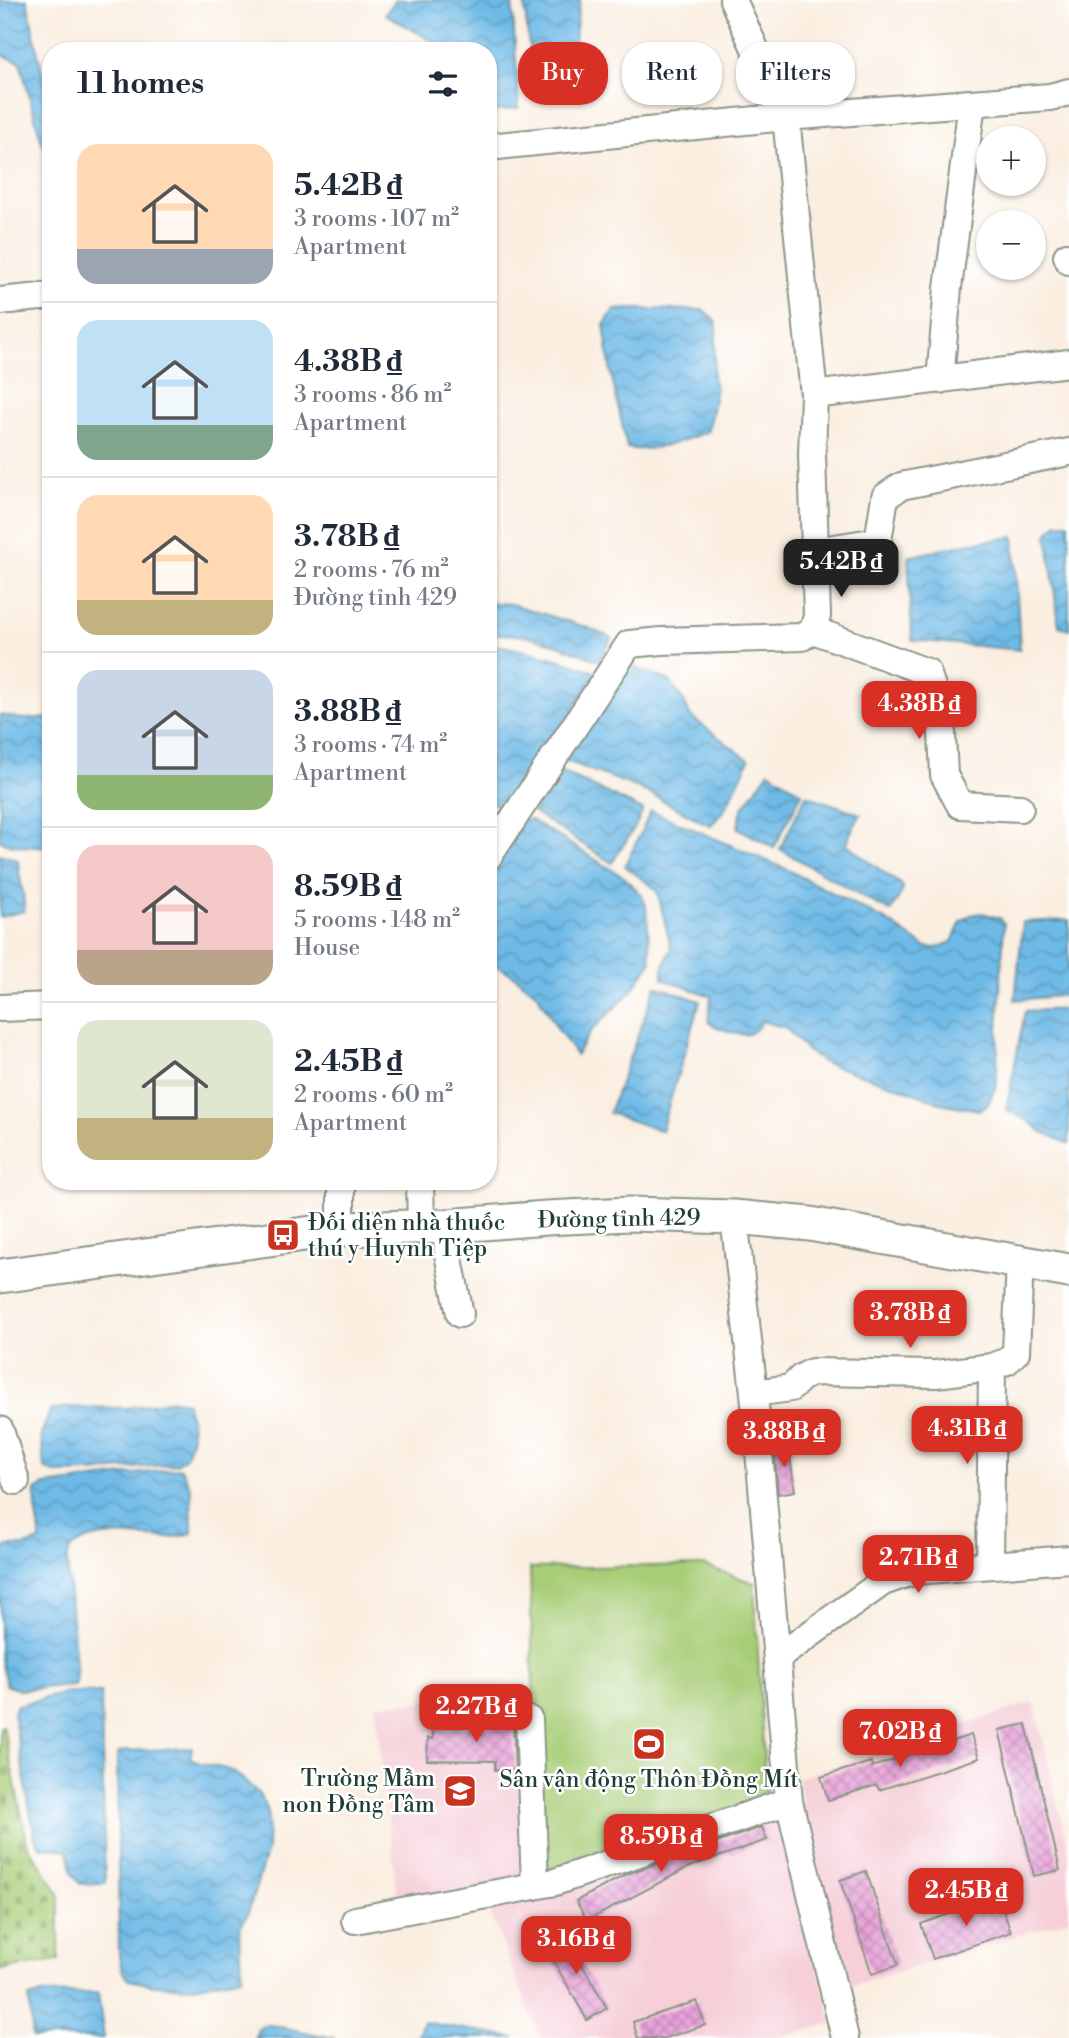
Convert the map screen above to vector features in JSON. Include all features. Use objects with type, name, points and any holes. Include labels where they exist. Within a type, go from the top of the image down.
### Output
[{"type":"main road","name":"Đường tỉnh 429","points":[[0,1276],[341,1229],[630,1214],[734,1217],[810,1224],[1069,1270]]},
{"type":"street","points":[[497,843],[629,644],[662,640],[802,637],[813,630],[817,616],[812,454],[814,395],[786,117],[733,0]]},
{"type":"street","points":[[497,146],[786,117],[1050,97],[1069,92]]},
{"type":"street","points":[[940,380],[947,288],[972,103]]},
{"type":"street","points":[[0,301],[42,297]]},
{"type":"street","points":[[814,395],[1069,363]]},
{"type":"street","points":[[815,551],[878,541],[885,498],[901,486],[1069,452]]},
{"type":"street","points":[[813,630],[928,672],[941,713],[944,775],[960,805],[1020,808]]},
{"type":"street","points":[[0,1008],[42,1006]]},
{"type":"street","points":[[341,1190],[341,1229]]},
{"type":"street","points":[[423,1190],[434,1226],[448,1254],[460,1314]]},
{"type":"street","points":[[734,1217],[754,1393],[789,1801],[845,2038]]},
{"type":"street","points":[[754,1393],[791,1388],[812,1372],[936,1374],[992,1367],[1007,1361],[1016,1352],[1020,1261]]},
{"type":"street","points":[[990,1565],[992,1367]]},
{"type":"street","points":[[0,1430],[16,1481]]},
{"type":"street","points":[[777,1658],[883,1582],[915,1571],[1069,1559]]},
{"type":"street","points":[[529,1720],[535,1886]]},
{"type":"street","points":[[355,1920],[555,1882],[789,1801]]},
{"type":"shaded area","name":"Trường Mầm non Đồng Tâm","points":[[533,1692],[538,1878],[398,1903],[375,1705]]},
{"type":"shaded area","points":[[1034,1702],[1069,1850],[1069,1920],[847,1987],[809,1838],[798,1778]]},
{"type":"shaded area","points":[[780,1811],[832,2024],[776,2038],[540,2038],[489,1910]]},
{"type":"green space","name":"Sân vận động Thôn Đồng Mít","points":[[703,1565],[754,1583],[766,1796],[538,1878],[530,1568]]},
{"type":"green space","points":[[3,1726],[28,1846],[59,1893],[59,1960],[0,1970],[0,1727]]},
{"type":"water","points":[[0,0],[27,0],[42,72],[42,142],[20,62],[0,54]]},
{"type":"water","points":[[396,0],[512,0],[519,108],[497,111],[497,42],[434,42],[385,14]]},
{"type":"water","points":[[524,0],[580,0],[575,42],[528,42]]},
{"type":"water","points":[[614,310],[703,310],[717,322],[713,381],[716,388],[708,431],[658,447],[627,448],[604,325]]},
{"type":"water","points":[[1058,523],[1069,523],[1069,629],[1059,626],[1047,534]]},
{"type":"water","points":[[1014,537],[1020,650],[912,640],[908,557],[970,543]]},
{"type":"water","points":[[497,603],[511,604],[586,627],[612,638],[600,661],[528,636],[497,634]]},
{"type":"water","points":[[497,646],[543,655],[596,672],[511,809],[497,805]]},
{"type":"water","points":[[626,664],[670,681],[685,703],[690,716],[749,760],[728,803],[711,825],[639,788],[563,760]]},
{"type":"water","points":[[0,715],[22,719],[42,718],[42,846],[12,845],[0,841]]},
{"type":"water","points":[[556,769],[643,810],[612,863],[533,812]]},
{"type":"water","points":[[769,771],[802,793],[774,848],[738,828],[742,809]]},
{"type":"water","points":[[806,795],[861,814],[847,844],[903,886],[891,911],[780,849]]},
{"type":"water","points":[[651,811],[786,869],[887,921],[925,947],[936,948],[952,942],[961,922],[971,915],[982,913],[1000,918],[1004,924],[997,1075],[988,1104],[979,1110],[940,1103],[822,1062],[806,1050],[786,1028],[762,1021],[753,1032],[741,1034],[708,1022],[711,996],[663,979],[663,969],[671,948],[657,890],[625,866]]},
{"type":"water","points":[[530,819],[624,877],[642,895],[646,906],[651,963],[630,993],[591,1031],[576,1055],[537,994],[497,966],[497,861],[524,820]]},
{"type":"water","points":[[0,854],[18,860],[24,911],[0,917]]},
{"type":"water","points":[[1069,920],[1069,995],[1015,1000],[1023,922]]},
{"type":"water","points":[[656,986],[700,1001],[661,1131],[609,1113]]},
{"type":"water","points":[[1069,1009],[1069,1144],[1042,1132],[1027,1120],[1006,1110],[1025,1011]]},
{"type":"water","points":[[174,1400],[186,1402],[192,1436],[186,1457],[176,1464],[89,1472],[55,1473],[44,1468],[41,1435],[50,1411],[65,1407],[126,1408]]},
{"type":"water","points":[[181,1468],[191,1489],[192,1533],[177,1537],[114,1535],[84,1541],[70,1549],[67,1561],[77,1678],[74,1685],[19,1690],[6,1685],[0,1652],[0,1554],[7,1546],[24,1546],[40,1541],[36,1490],[45,1485]]},
{"type":"water","points":[[70,1692],[101,1693],[105,1883],[80,1884],[72,1871],[68,1850],[41,1847],[35,1838],[13,1713],[17,1705]]},
{"type":"water","points":[[192,1748],[190,1759],[230,1770],[257,1792],[268,1811],[267,1850],[248,1913],[240,1927],[242,1977],[192,1987],[153,1985],[130,1980],[122,1970],[119,1956],[117,1757],[125,1751]]},
{"type":"water","points":[[98,1993],[104,2038],[33,2038],[29,1998],[42,1994]]},
{"type":"water","points":[[423,2022],[515,2038],[417,2038]]},
{"type":"water","points":[[263,2025],[335,2038],[255,2038],[258,2029]]},
{"type":"building","points":[[788,1443],[795,1491],[778,1494],[774,1445]]},
{"type":"building","points":[[500,1712],[516,1712],[513,1721],[515,1770],[495,1770],[495,1761],[427,1760],[428,1738],[433,1739],[433,1727],[500,1727]]},
{"type":"building","points":[[1026,1724],[1060,1870],[1034,1876],[999,1730]]},
{"type":"building","points":[[971,1735],[979,1758],[879,1790],[877,1785],[828,1800],[821,1777],[871,1762],[872,1767]]},
{"type":"building","points":[[762,1827],[767,1840],[689,1867],[587,1921],[576,1901],[627,1874]]},
{"type":"building","points":[[866,1871],[898,1965],[872,1974],[840,1880]]},
{"type":"building","points":[[998,1896],[1011,1932],[933,1959],[921,1924]]},
{"type":"building","points":[[564,1933],[607,2008],[587,2020],[544,1944]]},
{"type":"building","points":[[697,2001],[705,2025],[665,2038],[638,2038],[633,2022]]},
{"type":"place","name":"Đối diện nhà thuốc thú y Huynh Tiệp","points":[[283,1235]]},
{"type":"place","name":"Sân vận động Thôn Đồng Mít","points":[[649,1744]]},
{"type":"place","name":"Trường Mầm non Đồng Tâm","points":[[460,1791]]}]
